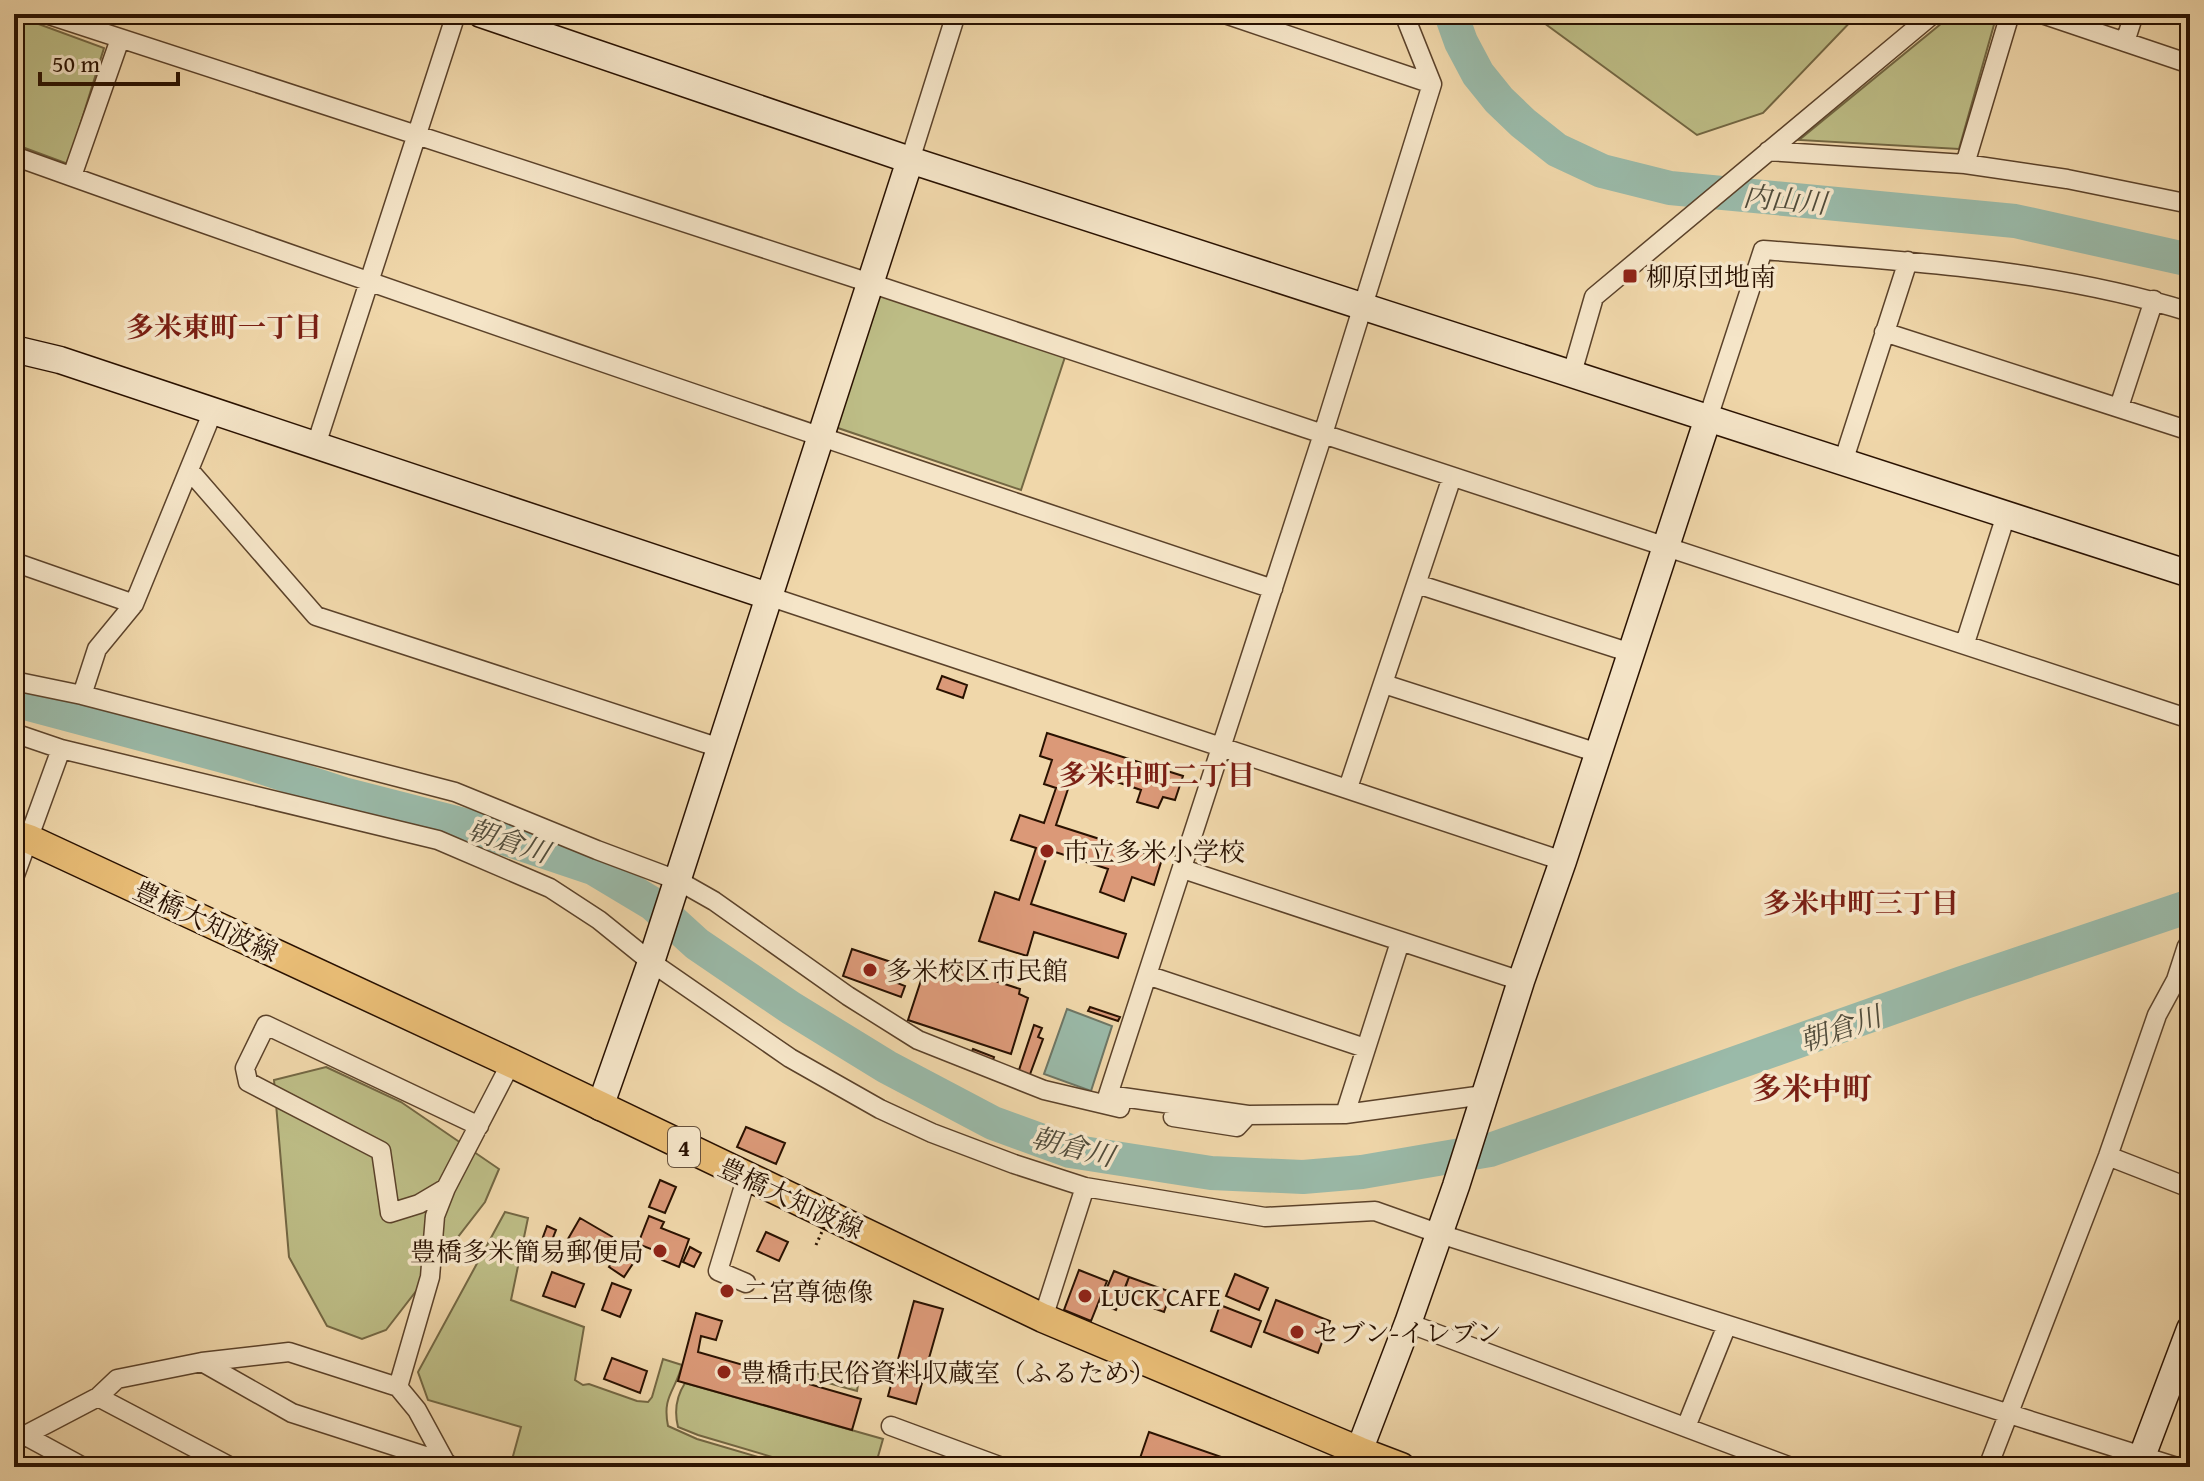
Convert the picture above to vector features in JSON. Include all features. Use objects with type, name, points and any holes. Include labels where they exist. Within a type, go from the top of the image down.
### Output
[{"type":"main road","name":"豊橋大知波線","points":[[22,836],[511,1063],[1043,1318],[1355,1459],[1401,1467]]},
{"type":"street","points":[[46,14],[2190,719]]},
{"type":"street","points":[[316,445],[456,14]]},
{"type":"street","points":[[481,14],[910,160],[2190,574]]},
{"type":"street","points":[[600,1107],[653,955],[956,14]]},
{"type":"street","points":[[1225,14],[1432,84]]},
{"type":"street","points":[[1404,14],[1432,84],[1323,434],[1108,1095],[1248,1115],[1345,1114],[1481,1105]]},
{"type":"street","points":[[1572,373],[1594,297],[1933,14]]},
{"type":"street","points":[[1965,164],[2010,14]]},
{"type":"street","points":[[2042,14],[2190,64]]},
{"type":"street","points":[[2125,42],[2134,14]]},
{"type":"street","points":[[72,176],[120,39]]},
{"type":"street","points":[[1768,151],[1965,164],[2189,202]]},
{"type":"street","points":[[14,156],[370,283],[1273,589]]},
{"type":"street","points":[[1355,1459],[1440,1234],[1763,250],[1908,261],[2039,277],[2154,300],[2190,312]]},
{"type":"street","points":[[1843,462],[1908,261]]},
{"type":"street","points":[[2119,407],[2154,300]]},
{"type":"street","points":[[1884,332],[2190,431]]},
{"type":"street","points":[[14,349],[60,360],[1563,861]]},
{"type":"street","points":[[82,695],[97,649],[134,604],[213,411]]},
{"type":"street","points":[[190,471],[316,616],[720,748]]},
{"type":"street","points":[[1348,788],[1452,477]]},
{"type":"street","points":[[1965,643],[2006,515]]},
{"type":"street","points":[[14,562],[134,604]]},
{"type":"street","points":[[1417,584],[1631,653]]},
{"type":"street","points":[[14,681],[82,695],[455,792],[714,901],[848,996],[918,1040],[1044,1090],[1110,1106],[1237,1127],[1248,1115]]},
{"type":"street","points":[[1384,684],[1598,753]]},
{"type":"street","points":[[14,733],[61,749],[438,840],[550,888],[653,955],[790,1058],[880,1109],[932,1133],[1014,1164],[1085,1187],[1265,1217],[1375,1211],[2008,1414],[2140,1462],[2177,1467]]},
{"type":"street","points":[[14,878],[22,836],[61,749]]},
{"type":"street","points":[[1183,869],[1521,981]]},
{"type":"street","points":[[1345,1114],[1400,942]]},
{"type":"street","points":[[1988,1467],[2108,1156],[2157,1015],[2176,980],[2187,946]]},
{"type":"street","points":[[1147,975],[1365,1048]]},
{"type":"street","points":[[446,1188],[419,1204],[390,1213],[381,1151],[248,1082],[245,1068],[266,1025],[479,1126]]},
{"type":"street","points":[[398,1387],[430,1277],[435,1216],[446,1188],[511,1063]]},
{"type":"street","points":[[2108,1156],[2190,1188]]},
{"type":"street","points":[[746,1283],[718,1271],[747,1176]]},
{"type":"street","points":[[1043,1318],[1085,1187]]},
{"type":"street","points":[[1408,1323],[1791,1467]]},
{"type":"street","points":[[1686,1427],[1727,1325]]},
{"type":"street","points":[[2140,1462],[2190,1329]]},
{"type":"street","points":[[20,1439],[98,1397],[117,1379],[202,1362],[289,1352],[398,1387],[417,1410],[448,1465]]},
{"type":"street","points":[[202,1362],[292,1413],[448,1465]]},
{"type":"street","points":[[98,1397],[231,1467]]},
{"type":"street","points":[[891,1426],[1002,1467]]},
{"type":"street","points":[[20,1439],[83,1467]]},
{"type":"path","points":[[816,1245],[833,1207],[865,1221]]},
{"type":"green space","points":[[1543,14],[1858,14],[1763,113],[1697,135],[1544,23]]},
{"type":"green space","points":[[1953,14],[1997,14],[1959,149],[1799,140]]},
{"type":"green space","points":[[14,15],[104,48],[68,164],[14,144]]},
{"type":"green space","points":[[880,295],[1065,357],[1021,490],[835,427]]},
{"type":"green space","points":[[326,1067],[401,1102],[499,1169],[485,1202],[386,1330],[362,1339],[327,1326],[289,1257],[274,1080]]},
{"type":"green space","points":[[505,1212],[528,1218],[511,1300],[584,1327],[575,1380],[583,1385],[589,1384],[648,1402],[663,1359],[682,1365],[668,1401],[668,1426],[697,1439],[792,1467],[510,1467],[521,1427],[428,1400],[418,1372]]},
{"type":"green space","points":[[797,1368],[858,1385],[857,1391],[796,1374]]},
{"type":"green space","points":[[685,1383],[883,1439],[875,1467],[806,1467],[678,1427],[677,1404]]},
{"type":"shaded area","points":[[1067,1009],[1112,1026],[1091,1091],[1044,1074]]},
{"type":"building","points":[[942,676],[967,685],[963,698],[937,689]]},
{"type":"building","points":[[1047,733],[1183,776],[1175,800],[1163,797],[1158,808],[1137,802],[1141,790],[1075,768],[1056,825],[1162,859],[1154,885],[1132,877],[1124,901],[1100,892],[1108,869],[1049,850],[1031,904],[1126,934],[1118,958],[1034,932],[1027,956],[979,941],[995,892],[1019,900],[1036,848],[1011,840],[1020,815],[1044,823],[1056,788],[1044,784],[1052,760],[1040,756]]},
{"type":"building","name":"多米校区市民館","points":[[852,949],[897,964],[892,981],[905,986],[901,997],[843,976]]},
{"type":"building","points":[[928,959],[1020,989],[1019,994],[1028,998],[1011,1054],[908,1020]]},
{"type":"building","points":[[1090,1007],[1120,1017],[1118,1021],[1088,1011]]},
{"type":"building","points":[[1034,1025],[1042,1028],[1038,1037],[1043,1039],[1029,1077],[1018,1073]]},
{"type":"building","points":[[973,1049],[994,1057],[991,1066],[969,1057]]},
{"type":"building","points":[[746,1127],[785,1143],[776,1164],[737,1147]]},
{"type":"building","points":[[660,1180],[676,1187],[665,1213],[649,1207]]},
{"type":"building","points":[[649,1216],[664,1222],[661,1228],[689,1239],[679,1267],[662,1260],[664,1254],[638,1244]]},
{"type":"building","points":[[580,1218],[616,1239],[604,1260],[568,1239]]},
{"type":"building","points":[[547,1226],[556,1230],[552,1240],[543,1237]]},
{"type":"building","points":[[766,1232],[788,1242],[779,1261],[757,1251]]},
{"type":"building","points":[[626,1240],[642,1250],[624,1277],[609,1267]]},
{"type":"building","points":[[690,1247],[701,1253],[694,1267],[683,1262]]},
{"type":"building","name":"LUCK CAFE","points":[[1079,1270],[1107,1281],[1091,1321],[1064,1310]]},
{"type":"building","points":[[1114,1271],[1129,1277],[1116,1310],[1100,1304]]},
{"type":"building","points":[[552,1272],[584,1284],[575,1307],[543,1296]]},
{"type":"building","points":[[1235,1274],[1268,1288],[1259,1310],[1226,1296]]},
{"type":"building","points":[[1129,1277],[1171,1292],[1164,1312],[1122,1297]]},
{"type":"building","points":[[612,1283],[631,1290],[620,1317],[602,1310]]},
{"type":"building","points":[[1276,1300],[1330,1321],[1318,1353],[1264,1332]]},
{"type":"building","points":[[914,1301],[943,1309],[916,1404],[888,1396]]},
{"type":"building","points":[[1220,1305],[1261,1321],[1251,1347],[1211,1331]]},
{"type":"building","name":"豊橋市民俗資料収蔵室（ふるため）","points":[[696,1313],[722,1321],[716,1340],[701,1336],[698,1352],[861,1399],[852,1430],[678,1381]]},
{"type":"building","points":[[612,1358],[647,1371],[640,1393],[604,1379]]},
{"type":"building","points":[[1149,1432],[1236,1462],[1234,1467],[1137,1467]]},
{"type":"waterway","name":"内山川","points":[[1451,14],[1478,74],[1499,100],[1557,150],[1602,171],[1670,188],[2015,221],[2190,260]]},
{"type":"waterway","name":"朝倉川","points":[[14,700],[246,762],[343,794],[464,825],[593,868],[653,904],[697,944],[791,1008],[887,1067],[993,1123],[1070,1151],[1211,1173],[1303,1177],[1362,1172],[1490,1150],[2190,906]]},
{"type":"place","name":"柳原団地南","points":[[1630,276]]},
{"type":"place","name":"市立多米小学校","points":[[1047,851]]},
{"type":"place","name":"多米校区市民館","points":[[870,970]]},
{"type":"place","name":"豊橋多米簡易郵便局","points":[[660,1251]]},
{"type":"place","name":"二宮尊徳像","points":[[727,1291]]},
{"type":"place","name":"LUCK CAFE","points":[[1085,1296]]},
{"type":"place","name":"セブン-イレブン","points":[[1297,1332]]},
{"type":"place","name":"豊橋市民俗資料収蔵室（ふるため）","points":[[724,1372]]},
{"type":"district","name":"多米東町一丁目","points":[[224,326]]},
{"type":"district","name":"多米中町二丁目","points":[[1157,774]]},
{"type":"district","name":"多米中町三丁目","points":[[1861,902]]},
{"type":"district","name":"多米中町","points":[[1812,1088]]}]
